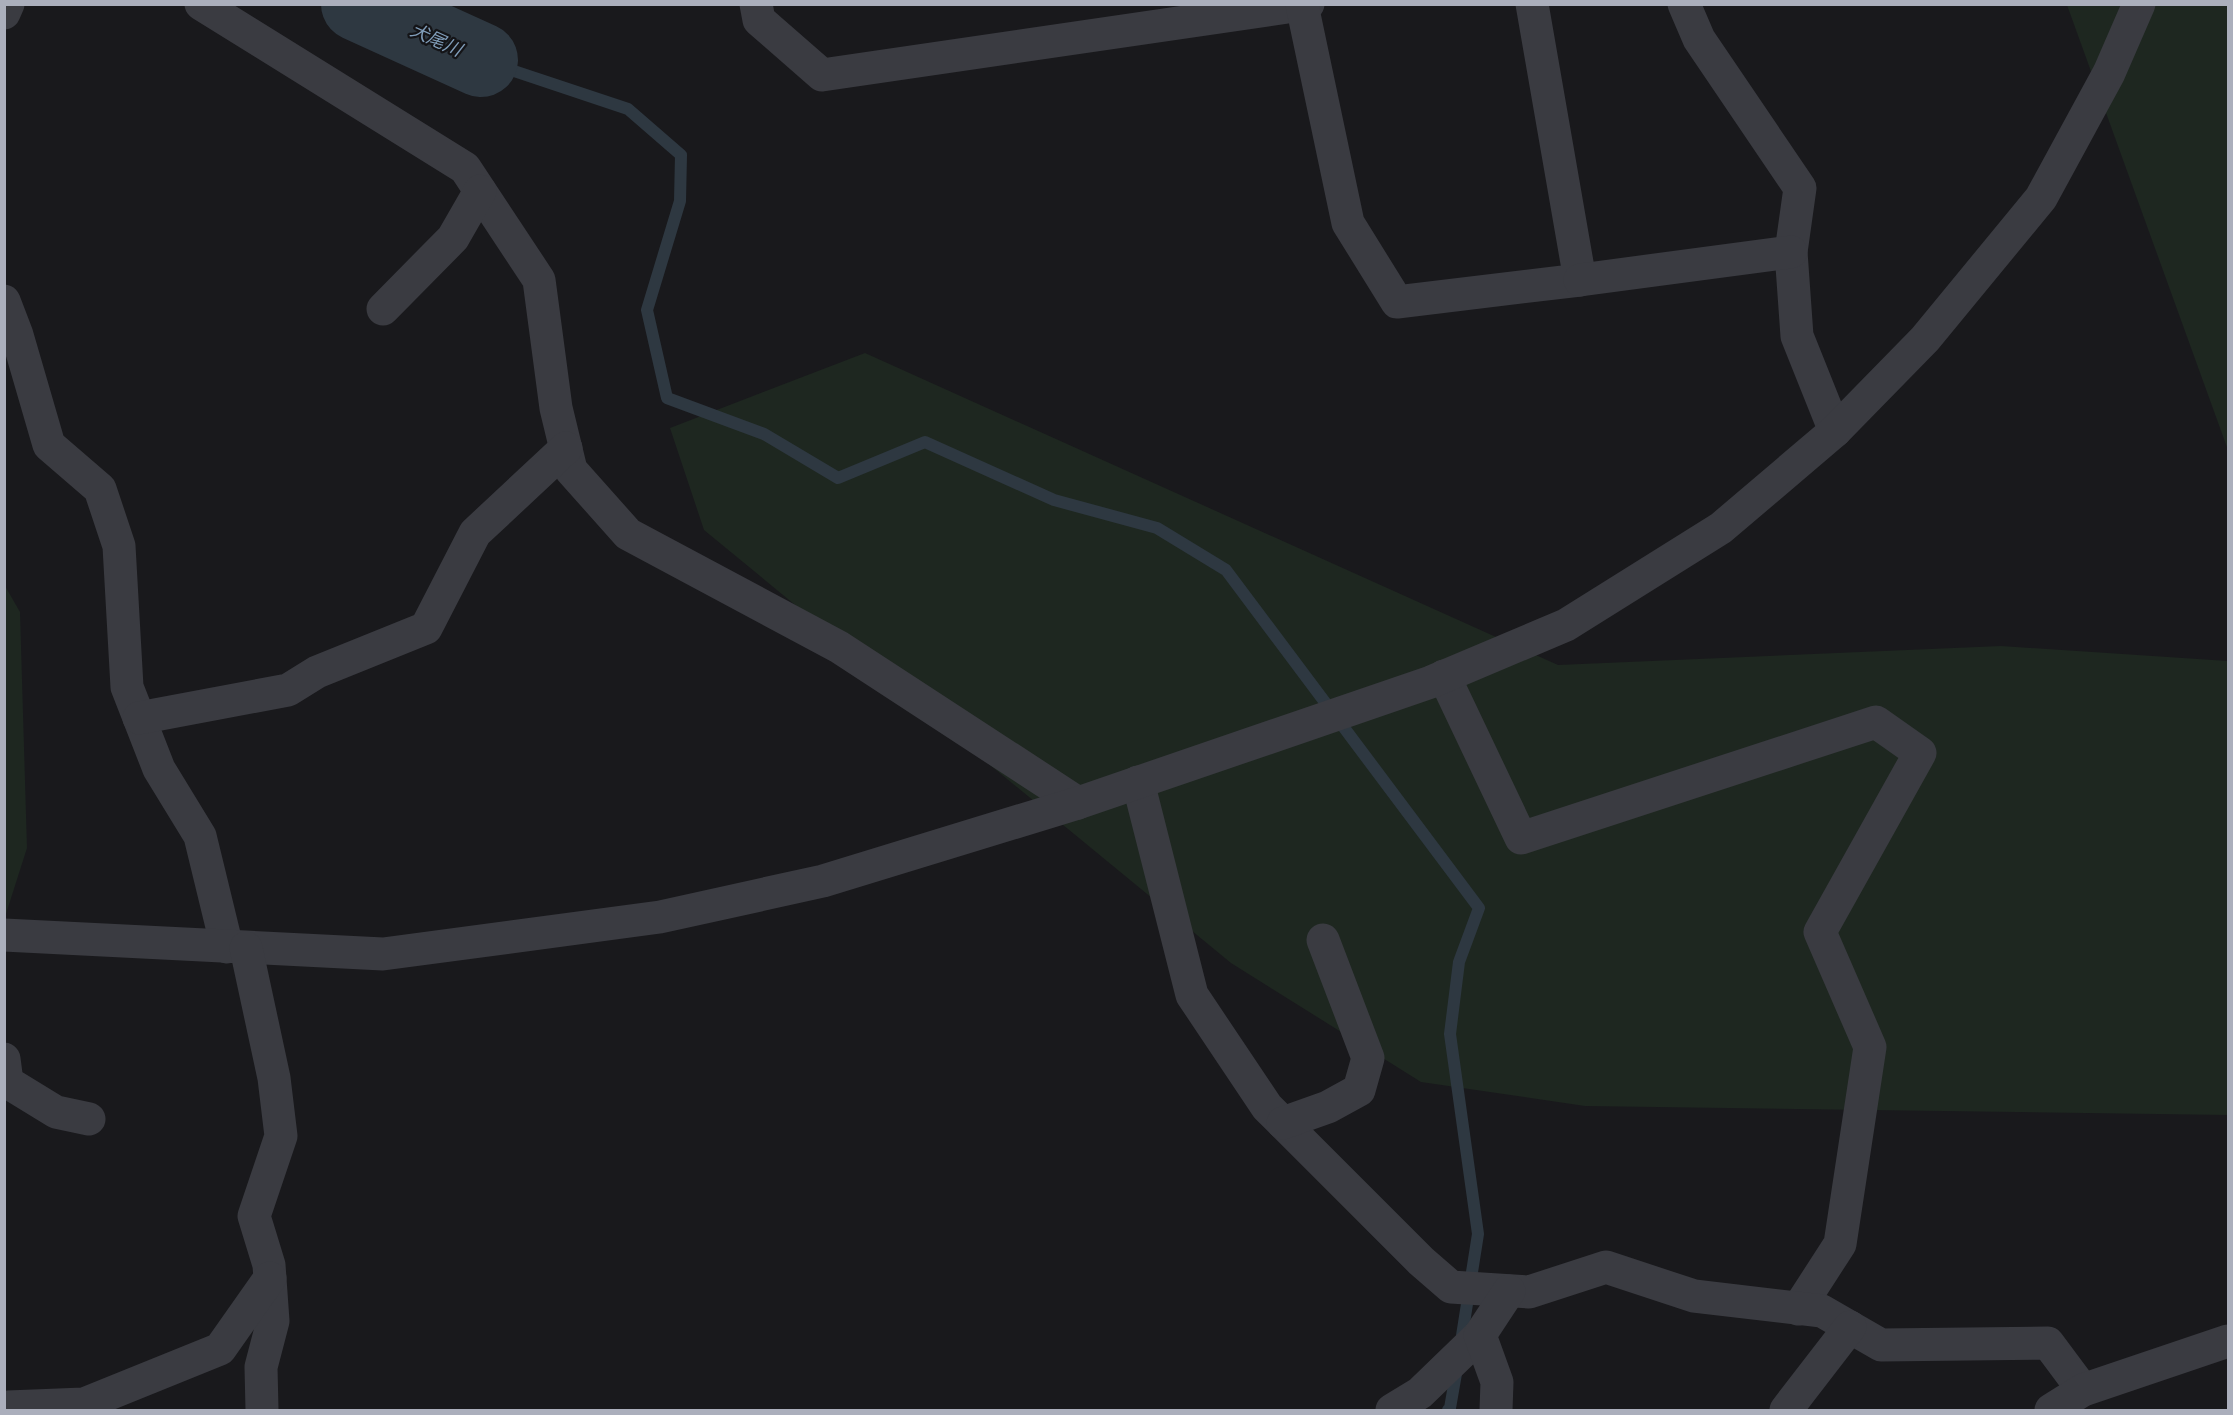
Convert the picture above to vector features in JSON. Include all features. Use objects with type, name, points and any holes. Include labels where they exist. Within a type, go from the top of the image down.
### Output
[{"type":"street","points":[[4,13],[8,4]]},
{"type":"street","points":[[201,4],[465,168],[539,279],[556,408],[571,470],[628,534],[839,647],[1078,803]]},
{"type":"street","points":[[756,4],[759,20],[822,75],[1305,5],[1348,223],[1397,302],[1791,252]]},
{"type":"street","points":[[1532,4],[1580,280]]},
{"type":"street","points":[[1684,4],[1700,39],[1800,188],[1791,252],[1797,336],[1835,431]]},
{"type":"street","points":[[6,935],[383,954],[660,916],[823,881],[1078,803],[1437,679],[1566,625],[1721,528],[1835,431],[1925,339],[2041,198],[2109,73],[2139,4]]},
{"type":"street","points":[[383,309],[453,238],[480,191]]},
{"type":"street","points":[[4,301],[17,382],[49,445],[100,489],[119,546],[127,687],[159,769],[200,836],[228,947],[274,1078],[281,1136],[254,1216],[269,1265],[273,1321],[261,1367],[262,1410]]},
{"type":"street","points":[[139,717],[288,690],[317,672],[426,628],[475,532],[566,447]]},
{"type":"street","points":[[1437,679],[1521,838],[1876,722],[1920,753],[1820,932],[1870,1047],[1840,1244],[1798,1308]]},
{"type":"street","points":[[1138,782],[1192,995],[1267,1107],[1421,1261],[1451,1287],[1528,1292],[1606,1268],[1694,1296],[1822,1311],[1881,1345],[2048,1343],[2084,1390]]},
{"type":"street","points":[[1283,1123],[1328,1107],[1359,1090],[1368,1058],[1323,940]]},
{"type":"street","points":[[4,1059],[7,1082],[56,1112],[89,1119]]},
{"type":"street","points":[[8,1407],[84,1404],[220,1348],[270,1278]]},
{"type":"street","points":[[1392,1410],[1420,1393],[1479,1336],[1503,1290]]},
{"type":"street","points":[[1786,1410],[1850,1328]]},
{"type":"street","points":[[1479,1336],[1497,1382],[1496,1410]]},
{"type":"street","points":[[2051,1410],[2084,1390],[2229,1341]]},
{"type":"shaded area","points":[[2067,5],[2228,5],[2228,450]]},
{"type":"shaded area","points":[[865,353],[1558,665],[2001,646],[2228,661],[2228,1115],[1585,1106],[1421,1082],[1231,963],[704,530],[670,428]]},
{"type":"shaded area","points":[[5,586],[20,612],[27,848],[5,917]]},
{"type":"waterway","name":"犬尾川","points":[[358,4],[481,60]]},
{"type":"waterway","points":[[481,60],[628,109],[681,155],[680,201],[647,310],[667,398],[764,434],[838,478],[925,442],[1054,500],[1157,528],[1226,570],[1479,908],[1459,962],[1450,1034],[1478,1234],[1461,1342]]},
{"type":"waterway","points":[[1448,1410],[1457,1368]]}]
